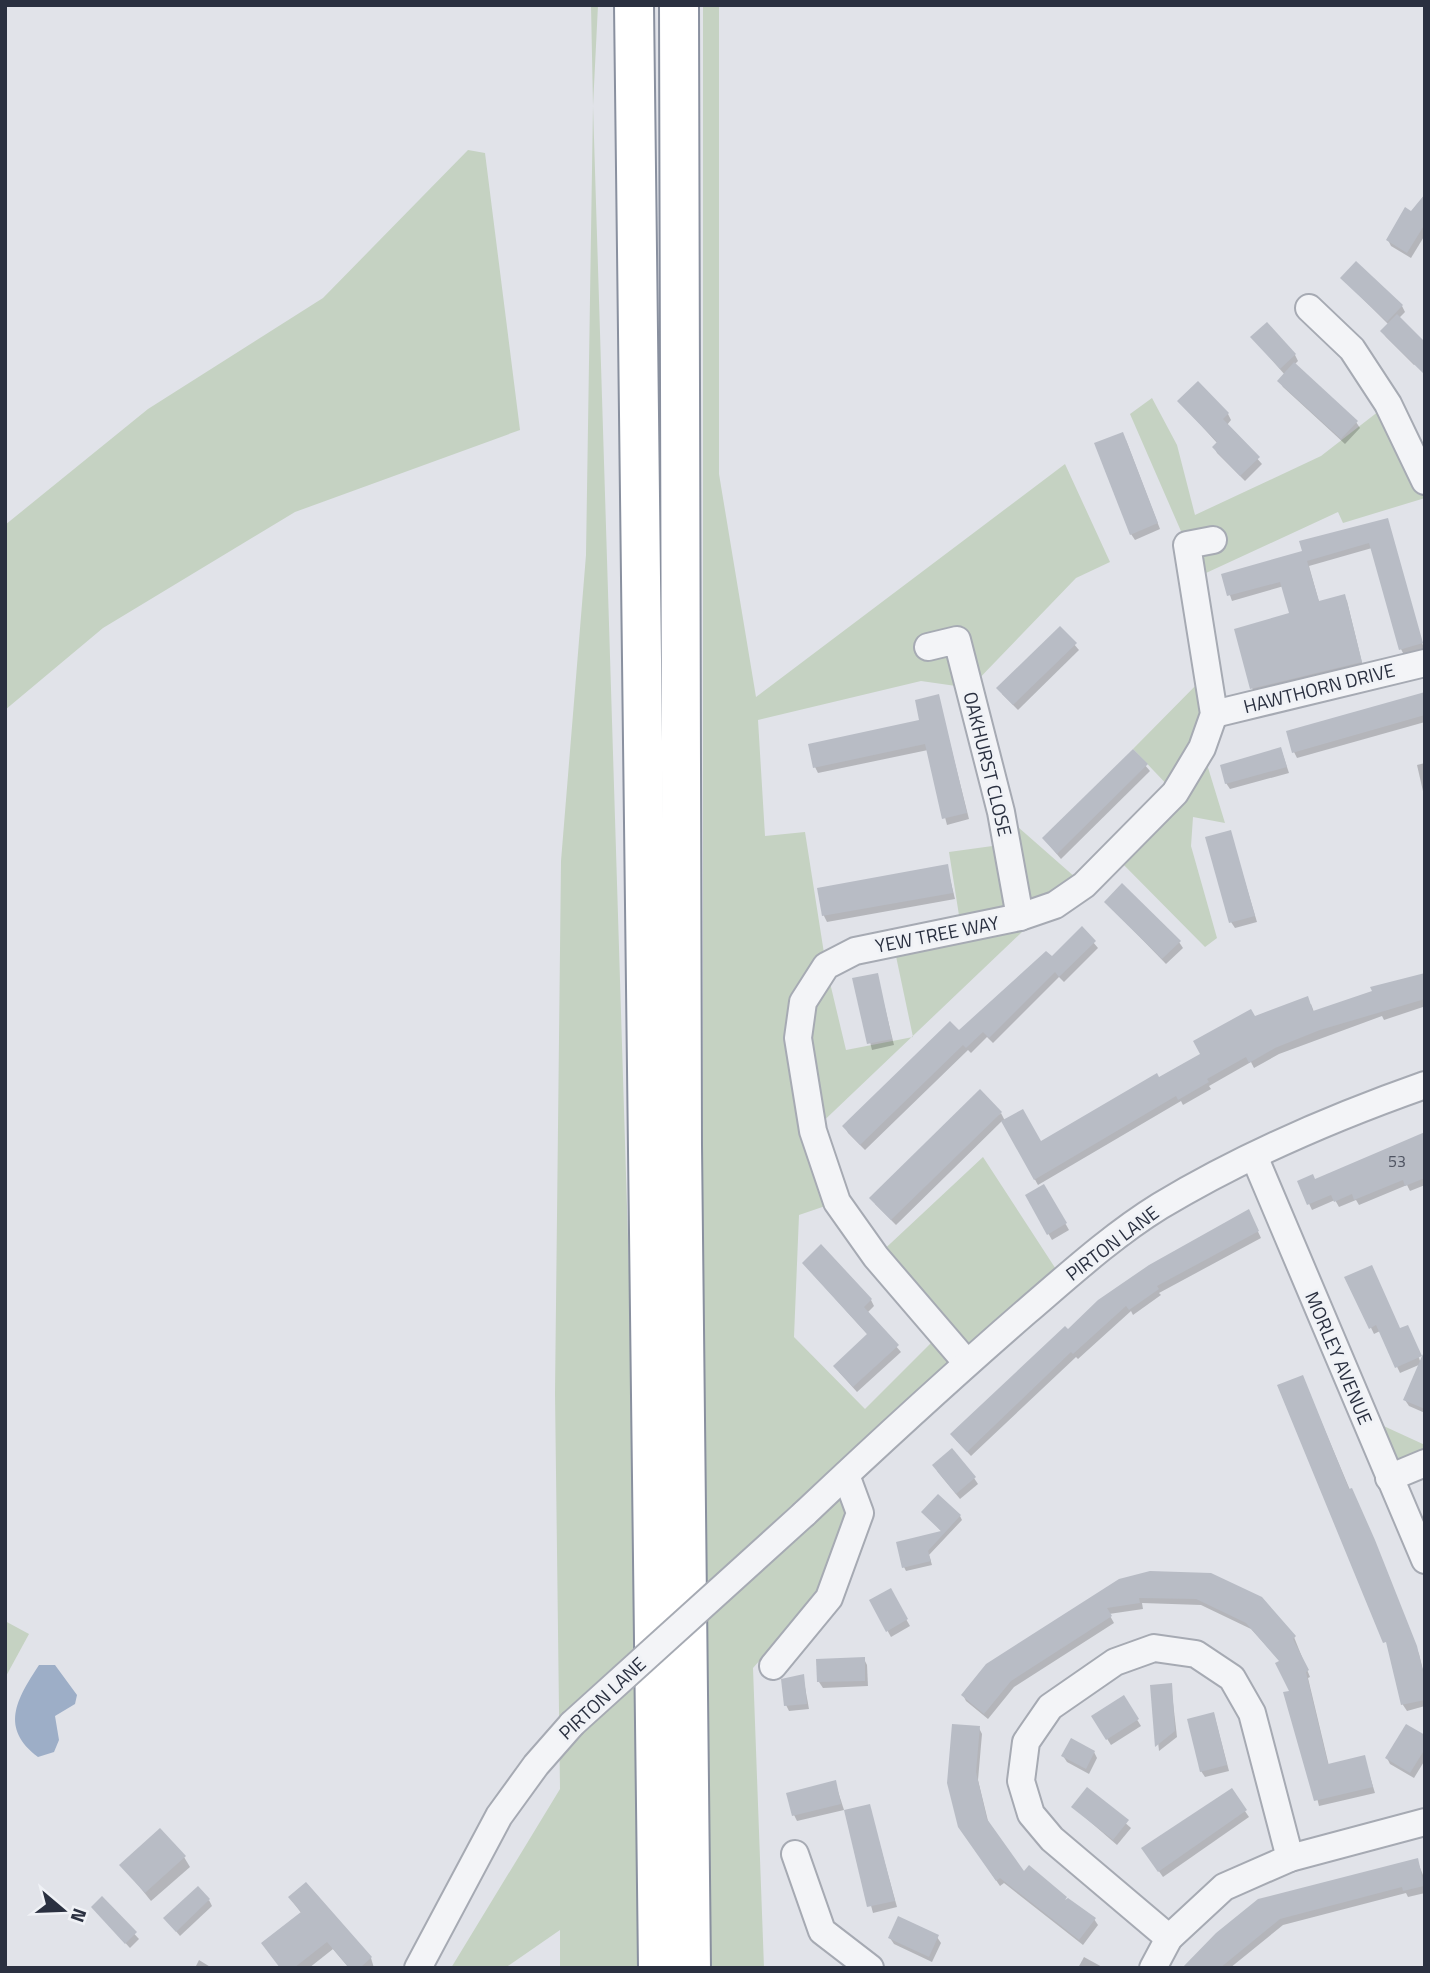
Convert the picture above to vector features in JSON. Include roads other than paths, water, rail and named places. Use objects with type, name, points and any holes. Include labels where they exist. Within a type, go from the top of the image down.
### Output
[{"type":"highway","points":[[634,5],[659,1968]]},
{"type":"highway","points":[[679,5],[682,1146],[691,1968]]},
{"type":"street","points":[[1309,308],[1352,349],[1388,404],[1425,481]]},
{"type":"street","name":"YEW TREE WAY","points":[[967,1363],[876,1257],[837,1202],[813,1130],[799,1038],[803,1002],[826,967],[855,950],[1020,917],[1055,905],[1084,885],[1175,793],[1202,748],[1214,713],[1188,545],[1213,540]]},
{"type":"street","name":"OAKHURST CLOSE","points":[[928,647],[957,640],[1002,813],[1020,917]]},
{"type":"street","name":"HAWTHORN DRIVE","points":[[1214,713],[1425,663]]},
{"type":"street","name":"PIRTON LANE","points":[[418,1968],[499,1816],[536,1765],[572,1724],[967,1363],[1063,1280],[1159,1207],[1254,1156],[1359,1109],[1425,1085]]},
{"type":"street","name":"MORLEY AVENUE","points":[[1254,1156],[1425,1560]]},
{"type":"street","points":[[1390,1478],[1425,1463]]},
{"type":"street","points":[[773,1666],[829,1598],[860,1513],[846,1475]]},
{"type":"street","points":[[1169,1938],[1052,1839],[1031,1814],[1021,1781],[1026,1742],[1050,1707],[1115,1662],[1154,1648],[1196,1654],[1233,1678],[1252,1713],[1290,1858]]},
{"type":"street","points":[[1153,1968],[1169,1938],[1224,1887],[1290,1858],[1425,1822]]},
{"type":"street","points":[[795,1854],[822,1931],[870,1968]]},
{"type":"water","points":[[39,1665],[55,1665],[77,1695],[75,1704],[55,1716],[59,1740],[54,1752],[38,1757],[19,1735],[16,1713],[24,1690]]}]
